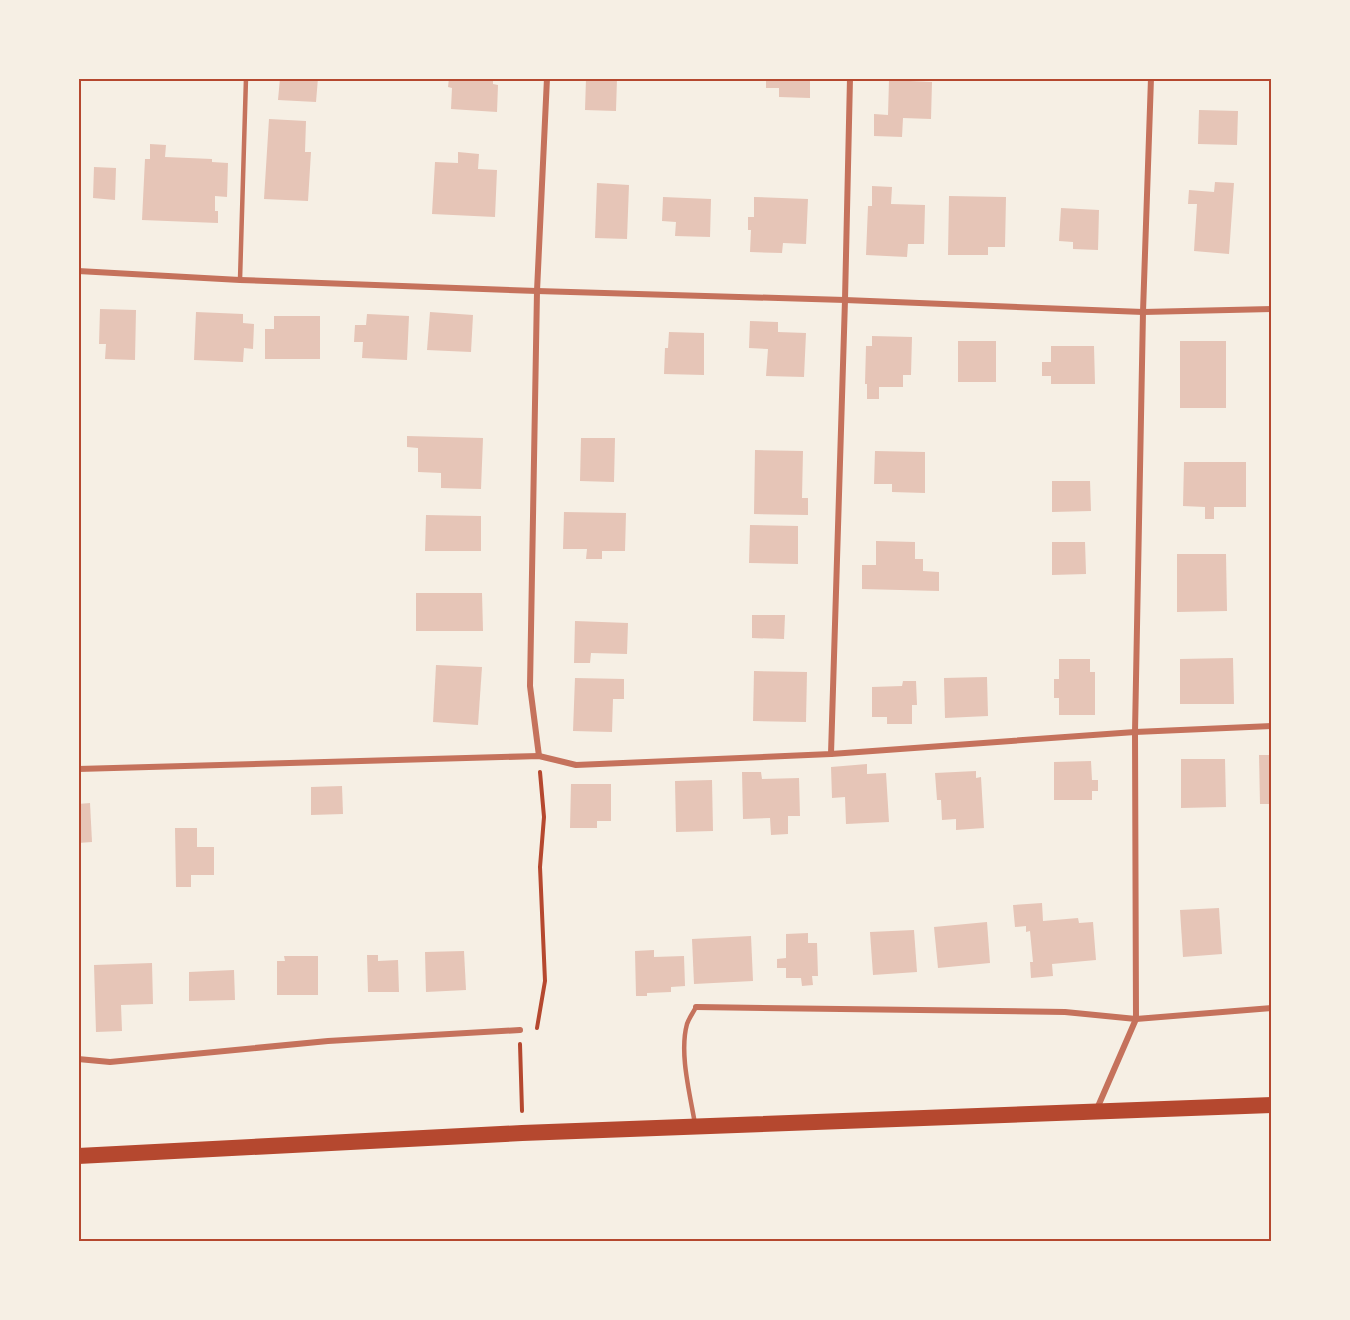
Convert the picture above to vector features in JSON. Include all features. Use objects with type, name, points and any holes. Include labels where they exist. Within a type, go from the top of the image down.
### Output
[{"type":"highway","points":[[78,1156],[522,1133],[1272,1105]]},
{"type":"street","points":[[539,756],[530,686],[537,291],[547,78]]},
{"type":"street","points":[[831,754],[846,300],[850,78]]},
{"type":"street","points":[[1096,1111],[1136,1018],[1135,732],[1143,312],[1151,78]]},
{"type":"street","points":[[78,271],[240,280],[1143,312],[1272,309]]},
{"type":"street","points":[[78,770],[539,756],[576,765],[831,754],[1135,732],[1272,726]]},
{"type":"street","points":[[696,1007],[1065,1012],[1136,1018],[1272,1008]]},
{"type":"street","points":[[78,1059],[110,1062],[327,1041],[520,1030]]},
{"type":"lane","points":[[240,280],[246,78]]},
{"type":"lane","points":[[695,1126],[684,1041],[687,1021],[696,1007]]},
{"type":"path","points":[[522,1133],[520,1030],[537,1028],[545,981],[540,867],[544,817],[539,756]]},
{"type":"building","points":[[280,78],[318,78],[316,102],[278,100]]},
{"type":"building","points":[[449,78],[493,78],[493,84],[498,85],[497,112],[451,109],[452,88],[448,87]]},
{"type":"building","points":[[586,78],[617,78],[616,111],[585,110]]},
{"type":"building","points":[[766,78],[810,78],[810,98],[779,97],[779,88],[766,88]]},
{"type":"building","points":[[889,80],[932,82],[931,119],[903,118],[902,137],[874,136],[874,114],[888,115]]},
{"type":"building","points":[[1199,110],[1238,111],[1237,145],[1198,144]]},
{"type":"building","points":[[269,119],[306,121],[305,152],[311,152],[308,201],[264,199]]},
{"type":"building","points":[[150,144],[166,145],[165,157],[212,159],[212,162],[228,163],[227,197],[215,196],[218,223],[142,220],[145,159],[150,159]]},
{"type":"building","points":[[458,152],[479,154],[478,169],[497,170],[495,217],[432,214],[435,162],[458,163]]},
{"type":"building","points":[[94,167],[116,168],[115,200],[93,198]]},
{"type":"building","points":[[1215,182],[1234,183],[1229,254],[1194,251],[1197,204],[1188,204],[1189,190],[1214,192]]},
{"type":"building","points":[[597,183],[629,185],[627,239],[595,238]]},
{"type":"building","points":[[872,186],[892,187],[891,204],[925,205],[924,244],[908,244],[907,257],[866,255],[868,206],[872,206]]},
{"type":"building","points":[[949,196],[1006,197],[1005,247],[988,247],[988,255],[948,255]]},
{"type":"building","points":[[663,197],[711,199],[710,237],[675,236],[676,222],[662,221]]},
{"type":"building","points":[[754,197],[808,199],[806,244],[783,243],[782,253],[750,252],[751,230],[748,230],[748,217],[754,217]]},
{"type":"building","points":[[1061,208],[1099,210],[1098,250],[1073,249],[1073,242],[1059,241]]},
{"type":"building","points":[[100,309],[136,310],[135,360],[105,359],[106,344],[99,344]]},
{"type":"building","points":[[196,312],[243,314],[243,323],[254,324],[253,349],[244,348],[243,362],[194,360]]},
{"type":"building","points":[[430,312],[473,315],[471,352],[427,350]]},
{"type":"building","points":[[367,314],[409,316],[407,360],[362,358],[363,342],[354,342],[355,325],[366,325]]},
{"type":"building","points":[[274,316],[320,316],[320,359],[265,359],[265,329],[274,329]]},
{"type":"building","points":[[750,321],[778,322],[778,332],[806,333],[804,377],[766,376],[768,349],[749,348]]},
{"type":"building","points":[[669,332],[704,333],[704,375],[664,374],[665,348],[668,348]]},
{"type":"building","points":[[872,336],[912,337],[911,375],[903,375],[903,387],[879,387],[879,399],[867,399],[867,384],[865,384],[866,346],[872,346]]},
{"type":"building","points":[[958,341],[996,341],[996,382],[958,382]]},
{"type":"building","points":[[1180,341],[1226,341],[1226,408],[1180,408]]},
{"type":"building","points":[[1051,346],[1094,346],[1095,384],[1051,384],[1051,376],[1042,376],[1042,362],[1051,362]]},
{"type":"building","points":[[407,436],[483,438],[481,489],[441,488],[441,473],[418,472],[418,448],[407,447]]},
{"type":"building","points":[[581,438],[615,438],[614,482],[580,481]]},
{"type":"building","points":[[755,450],[803,451],[802,498],[808,498],[808,515],[754,514]]},
{"type":"building","points":[[875,451],[925,452],[925,493],[892,492],[892,484],[874,484]]},
{"type":"building","points":[[1184,462],[1246,462],[1246,507],[1214,507],[1214,519],[1205,519],[1205,507],[1183,506]]},
{"type":"building","points":[[1052,481],[1090,481],[1091,511],[1052,512]]},
{"type":"building","points":[[564,512],[626,513],[625,551],[602,551],[602,559],[586,559],[587,549],[563,549]]},
{"type":"building","points":[[426,515],[481,516],[481,551],[425,551]]},
{"type":"building","points":[[750,525],[798,526],[798,564],[749,563]]},
{"type":"building","points":[[876,541],[915,542],[915,559],[923,559],[923,571],[939,572],[939,591],[862,589],[862,565],[876,565]]},
{"type":"building","points":[[1052,542],[1085,542],[1086,574],[1052,575]]},
{"type":"building","points":[[1177,554],[1226,554],[1227,611],[1177,612]]},
{"type":"building","points":[[416,593],[482,593],[483,631],[416,631]]},
{"type":"building","points":[[752,615],[785,615],[784,639],[752,638]]},
{"type":"building","points":[[575,621],[628,623],[627,654],[591,653],[590,663],[574,663]]},
{"type":"building","points":[[1233,658],[1234,704],[1180,704],[1180,659]]},
{"type":"building","points":[[1059,659],[1090,659],[1090,672],[1095,672],[1095,715],[1059,715],[1059,698],[1054,698],[1054,679],[1059,679]]},
{"type":"building","points":[[436,665],[482,667],[478,725],[433,722]]},
{"type":"building","points":[[754,671],[807,672],[806,722],[753,721]]},
{"type":"building","points":[[987,677],[988,716],[945,718],[944,678]]},
{"type":"building","points":[[575,678],[624,679],[624,699],[613,699],[612,732],[573,731]]},
{"type":"building","points":[[903,681],[916,681],[917,705],[912,705],[912,724],[887,724],[887,717],[872,717],[872,687],[902,686]]},
{"type":"building","points":[[1259,755],[1272,755],[1272,804],[1260,804]]},
{"type":"building","points":[[1181,759],[1225,759],[1226,807],[1181,808]]},
{"type":"building","points":[[1091,761],[1092,780],[1098,780],[1098,791],[1092,791],[1092,800],[1054,800],[1054,762]]},
{"type":"building","points":[[867,764],[867,774],[886,773],[889,822],[846,824],[845,797],[832,798],[831,767]]},
{"type":"building","points":[[976,771],[976,778],[981,777],[984,828],[956,830],[956,819],[942,820],[941,800],[937,800],[935,773]]},
{"type":"building","points":[[742,772],[761,772],[762,779],[799,778],[800,816],[788,816],[788,834],[771,835],[770,818],[743,819]]},
{"type":"building","points":[[712,780],[713,831],[676,832],[675,781]]},
{"type":"building","points":[[571,784],[611,784],[611,821],[597,821],[597,828],[570,828]]},
{"type":"building","points":[[342,786],[343,814],[311,815],[311,787]]},
{"type":"building","points":[[90,803],[92,842],[78,843],[78,804]]},
{"type":"building","points":[[175,828],[197,828],[197,847],[214,847],[214,875],[191,875],[191,887],[176,887]]},
{"type":"building","points":[[1042,903],[1043,921],[1078,918],[1079,923],[1093,922],[1096,960],[1052,964],[1053,976],[1031,978],[1030,962],[1033,962],[1030,931],[1026,932],[1026,926],[1015,927],[1013,905]]},
{"type":"building","points":[[1219,908],[1222,954],[1183,957],[1180,910]]},
{"type":"building","points":[[987,922],[990,963],[938,968],[934,927]]},
{"type":"building","points":[[914,930],[917,972],[873,975],[870,932]]},
{"type":"building","points":[[808,933],[808,943],[817,943],[818,976],[812,976],[813,985],[802,986],[801,978],[786,978],[786,968],[777,968],[777,959],[786,958],[786,934]]},
{"type":"building","points":[[751,936],[753,981],[694,984],[692,939]]},
{"type":"building","points":[[654,950],[654,957],[684,956],[685,986],[671,987],[671,992],[636,996],[635,951]]},
{"type":"building","points":[[464,951],[466,990],[426,992],[425,952]]},
{"type":"building","points":[[367,955],[378,955],[378,961],[398,960],[399,992],[368,992]]},
{"type":"building","points":[[284,956],[318,956],[318,995],[277,995],[277,961],[285,961]]},
{"type":"building","points":[[152,963],[153,1004],[121,1005],[122,1031],[96,1032],[94,965]]},
{"type":"building","points":[[234,970],[235,1000],[189,1001],[189,972]]}]
